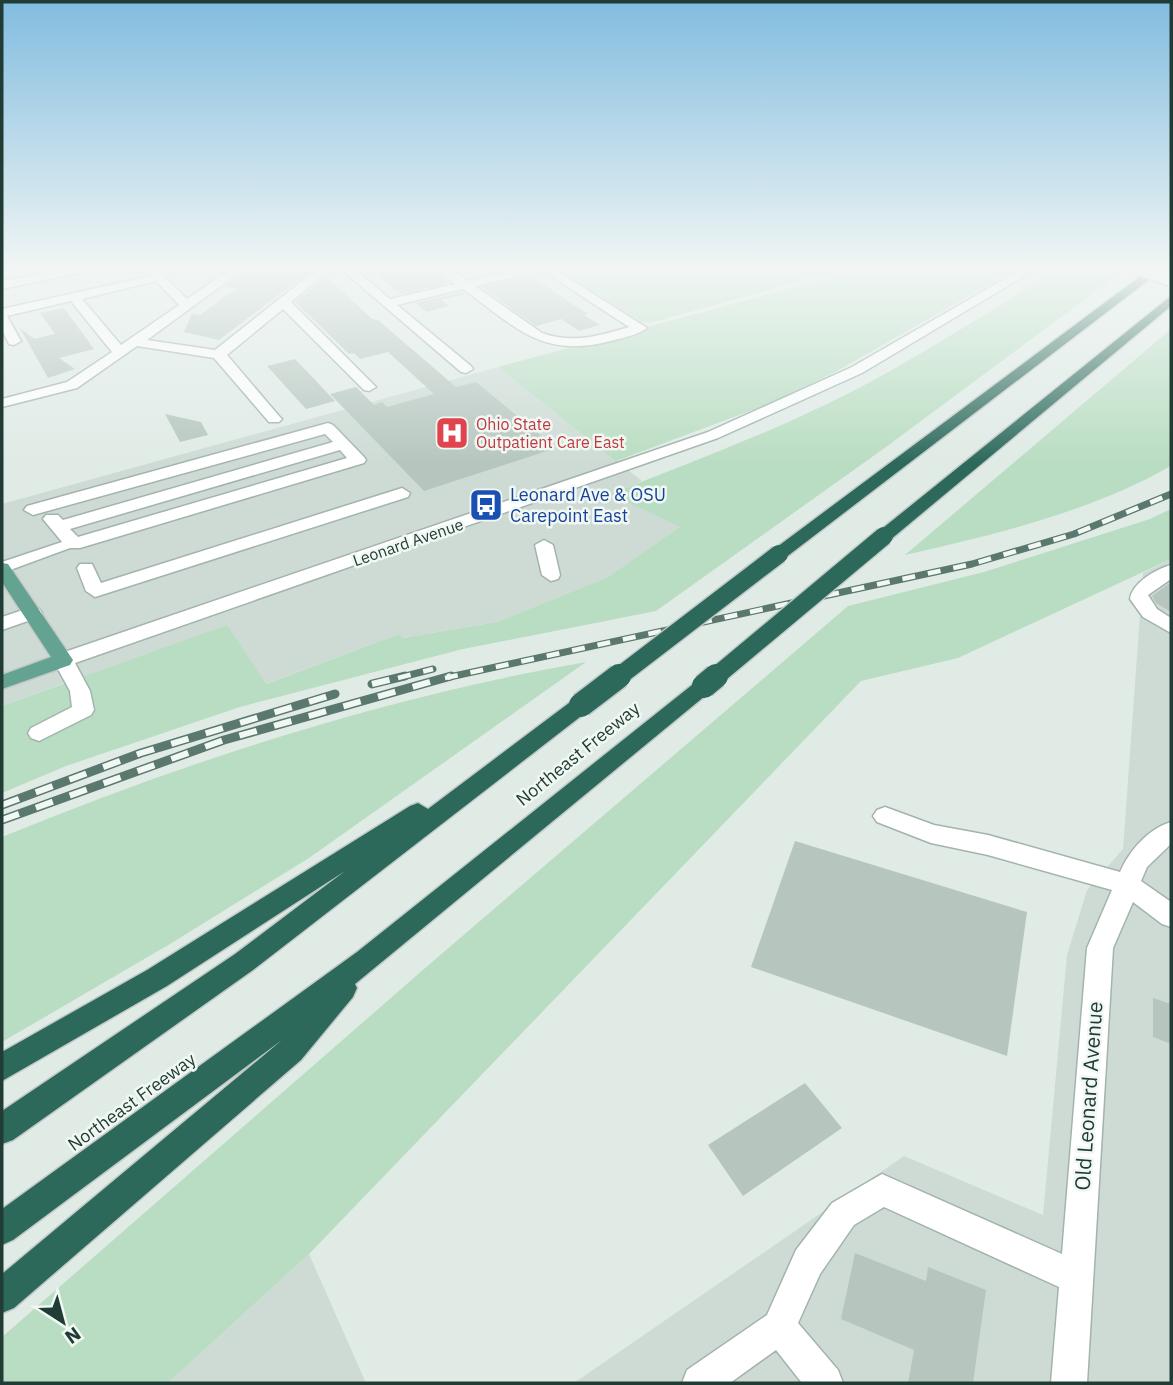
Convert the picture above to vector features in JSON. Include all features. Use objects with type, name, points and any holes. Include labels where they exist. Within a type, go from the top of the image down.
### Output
[{"type":"highway","name":"Northeast Freeway","points":[[2,1129],[244,962],[1072,334]]},
{"type":"highway","name":"Northeast Freeway","points":[[2,1229],[191,1092],[366,960],[704,686],[1130,334]]},
{"type":"highway","points":[[2,1067],[157,978],[309,883],[581,705]]},
{"type":"highway","points":[[2,1296],[291,1051],[366,960]]},
{"type":"main road","points":[[2,568],[63,660]]},
{"type":"main road","name":"Leonard Avenue","points":[[2,682],[63,660]]},
{"type":"street","points":[[11,334],[14,341]]},
{"type":"street","points":[[104,334],[120,353]]},
{"type":"street","points":[[2,403],[72,384],[147,334]]},
{"type":"street","points":[[218,355],[244,334]]},
{"type":"street","points":[[315,334],[369,387]]},
{"type":"street","points":[[424,334],[466,369]]},
{"type":"street","points":[[534,334],[553,343],[585,344],[620,334]]},
{"type":"street","name":"Leonard Avenue","points":[[63,660],[713,435],[868,364],[920,334]]},
{"type":"street","points":[[135,342],[218,355],[227,362],[274,419]]},
{"type":"street","points":[[328,428],[358,460],[74,544],[59,527],[37,509],[328,428]]},
{"type":"street","points":[[86,568],[95,591],[402,493]]},
{"type":"street","points":[[544,545],[551,575]]},
{"type":"street","points":[[2,568],[62,547]]},
{"type":"street","points":[[1171,571],[1149,584],[1139,594],[1139,599],[1150,613],[1171,627]]},
{"type":"street","points":[[2,624],[32,613]]},
{"type":"street","points":[[39,733],[83,710],[80,691],[63,660]]},
{"type":"street","points":[[885,816],[930,834],[988,845],[1127,884],[1171,916]]},
{"type":"street","name":"Old Leonard Avenue","points":[[1069,1383],[1100,948],[1137,862],[1153,844],[1171,831]]},
{"type":"street","points":[[700,1383],[779,1327],[808,1262],[843,1214],[882,1190],[1076,1279]]},
{"type":"street","points":[[779,1327],[825,1383]]},
{"type":"shaded area","points":[[498,367],[642,481],[612,494],[681,527],[608,577],[497,622],[402,638],[399,634],[265,684],[70,681],[2,706],[2,504]]},
{"type":"shaded area","points":[[1171,559],[1171,1383],[574,1383],[904,1156],[1043,1215],[1067,955],[1087,890],[1123,849],[1143,573]]},
{"type":"shaded area","points":[[309,1254],[366,1383],[168,1383]]},
{"type":"green space","points":[[622,334],[903,334],[837,371],[774,402],[616,461],[498,367]]},
{"type":"green space","points":[[954,334],[1039,334],[886,447],[656,611],[463,649],[240,707],[66,766],[2,793],[2,706],[227,625],[266,684],[399,634],[403,638],[497,622],[608,577],[680,527],[611,494],[766,432],[857,389]]},
{"type":"green space","points":[[1166,334],[1171,334],[1171,466],[1075,509],[1008,530],[905,555]]},
{"type":"green space","points":[[1171,509],[1171,559],[958,658],[861,681],[309,1254],[168,1383],[2,1383],[2,1337],[424,969],[848,606],[984,572],[1150,519]]},
{"type":"green space","points":[[586,662],[309,858],[170,944],[2,1042],[2,837],[144,782],[363,712],[511,676]]},
{"type":"building","points":[[23,334],[34,339],[55,334],[83,334],[94,349],[59,358],[75,369],[48,378]]},
{"type":"building","points":[[191,334],[227,334],[219,340]]},
{"type":"building","name":"Ohio State Outpatient Care East","points":[[328,334],[394,334],[456,387],[476,382],[556,448],[424,491],[330,394],[356,387],[374,405],[382,402],[387,407],[434,394],[388,352],[360,359],[354,353],[349,354]]},
{"type":"building","points":[[295,359],[335,401],[306,409],[267,366]]},
{"type":"building","points":[[165,414],[201,422],[208,435],[180,442]]},
{"type":"building","points":[[1171,582],[1171,612],[1156,603],[1152,596]]},
{"type":"building","points":[[795,841],[1027,912],[1007,1056],[751,967]]},
{"type":"building","points":[[1153,998],[1171,1004],[1171,1044],[1153,1037]]},
{"type":"building","points":[[805,1083],[842,1128],[743,1196],[708,1145]]},
{"type":"building","points":[[855,1253],[926,1281],[928,1267],[986,1290],[973,1383],[908,1383],[914,1350],[841,1319]]},
{"type":"railway","points":[[445,678],[972,564],[1074,534],[1171,494]]},
{"type":"railway","points":[[398,678],[433,669]]},
{"type":"railway","points":[[372,684],[405,676]]},
{"type":"railway","points":[[2,820],[224,740],[451,676]]},
{"type":"railway","points":[[2,805],[141,753],[335,694]]},
{"type":"place","name":"Ohio State Outpatient Care East","points":[[452,433]]},
{"type":"place","name":"Leonard Ave & OSU Carepoint East","points":[[486,505]]}]
